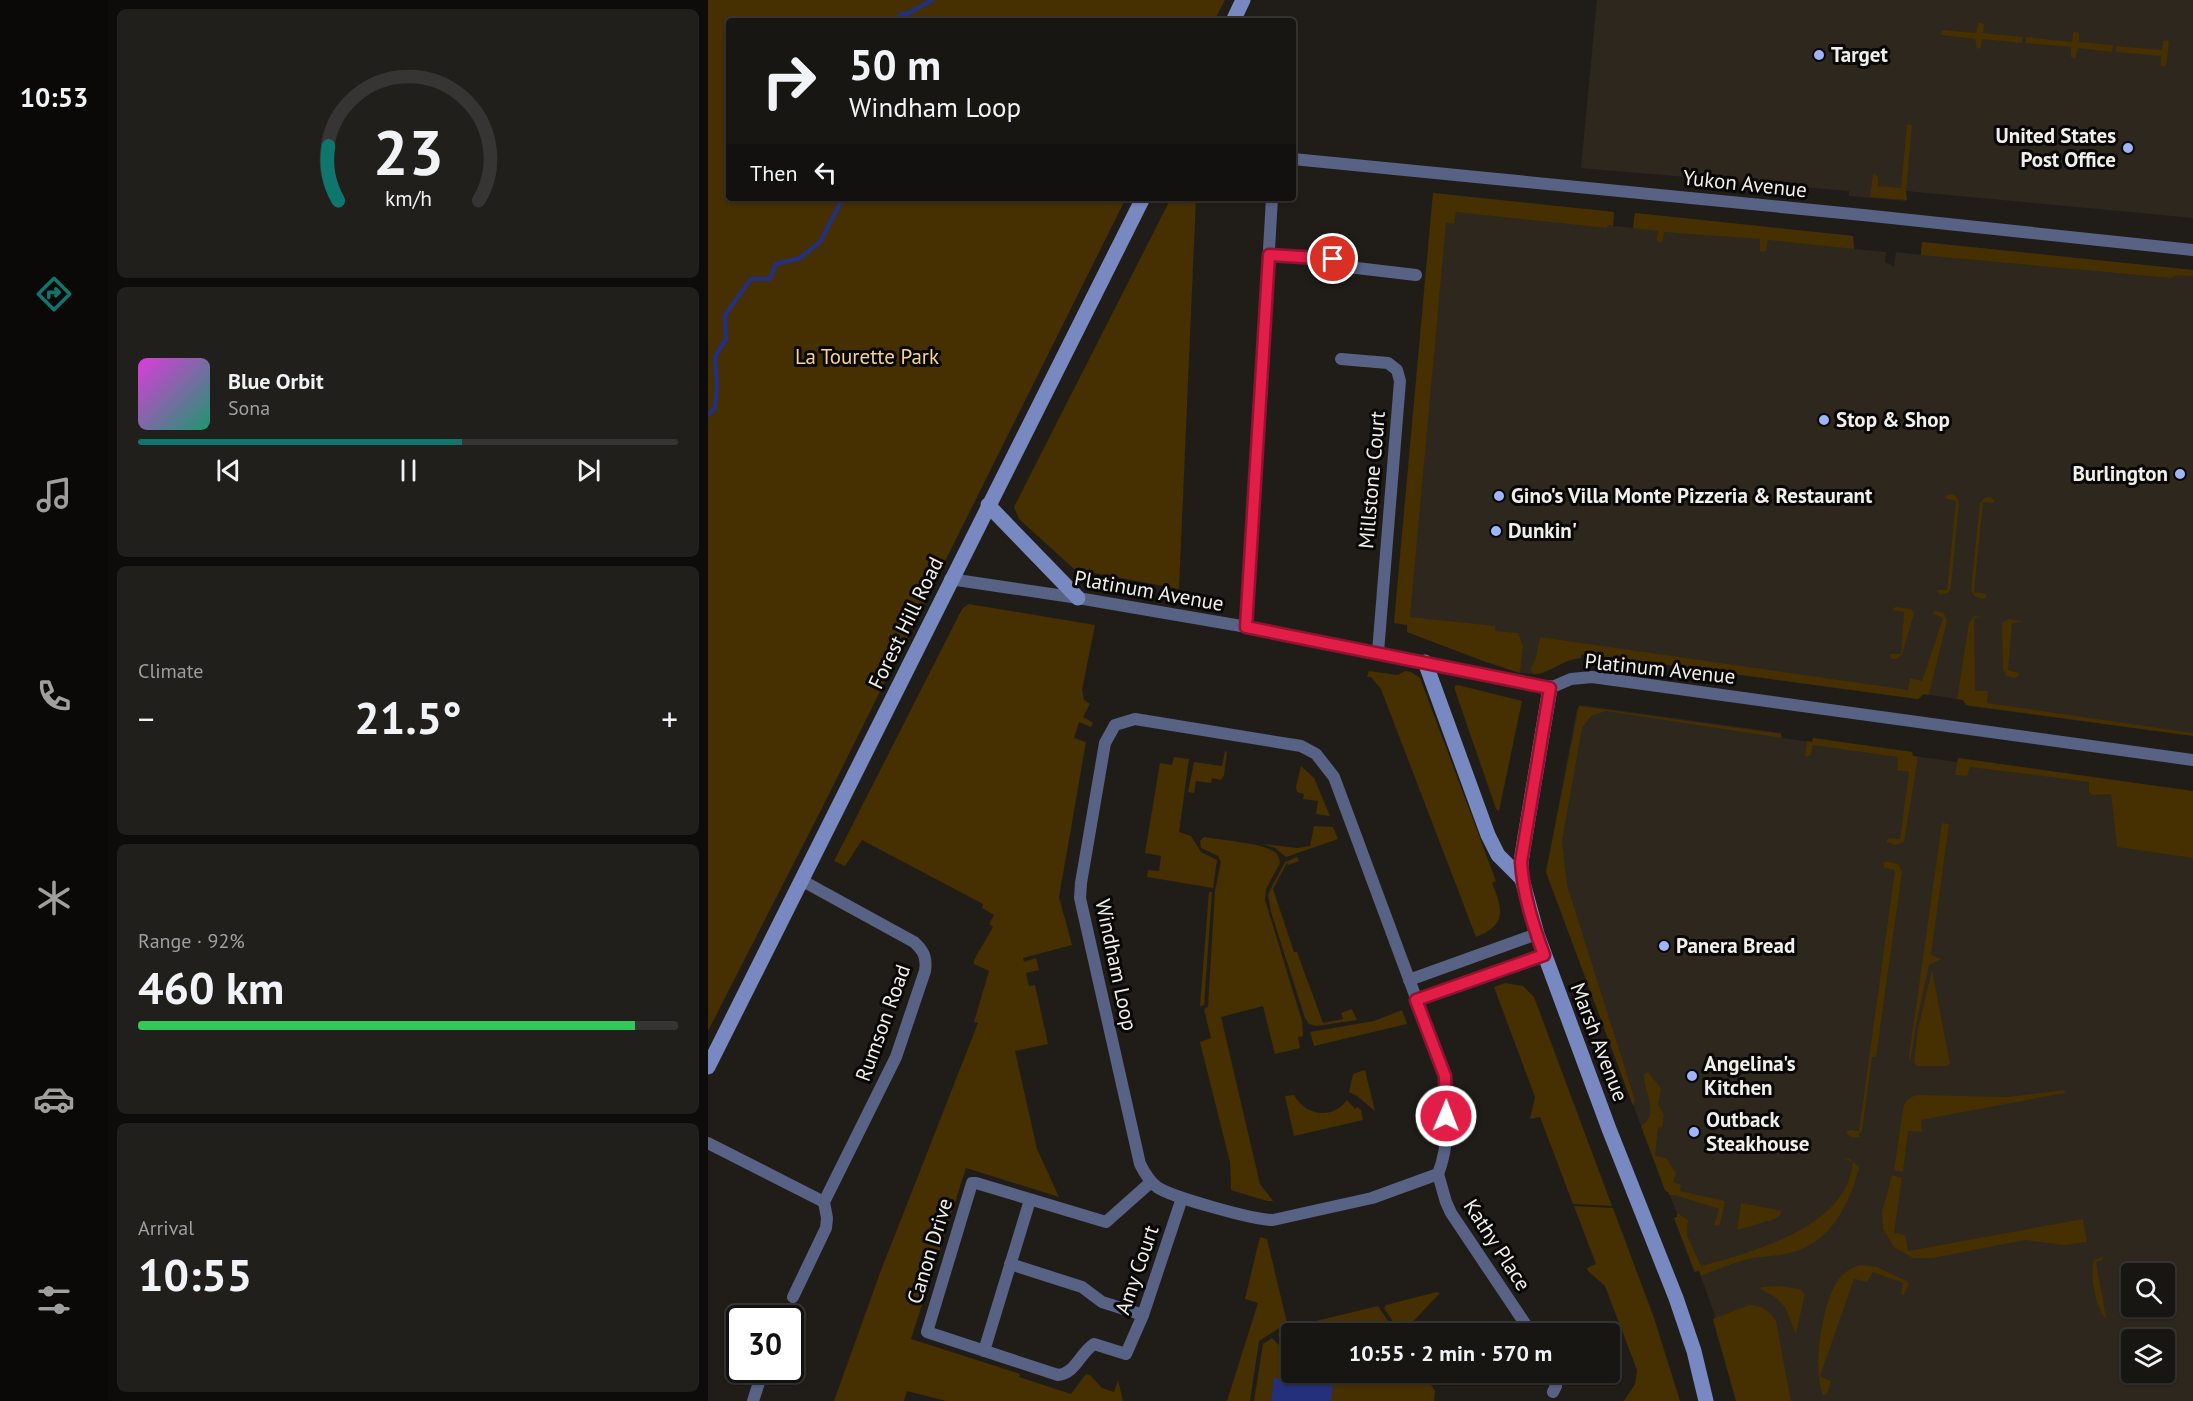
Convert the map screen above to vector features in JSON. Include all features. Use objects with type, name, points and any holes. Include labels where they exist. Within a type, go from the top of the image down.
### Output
[{"type":"street","points":[[1234,18],[1243,0]]},
{"type":"street","name":"Yukon Avenue","points":[[1296,159],[2193,250]]},
{"type":"street","name":"Forest Hill Road","points":[[708,1067],[950,579],[1141,201]]},
{"type":"street","points":[[1246,627],[1272,201]]},
{"type":"street","points":[[1269,255],[1333,259],[1348,267],[1416,275]]},
{"type":"street","name":"Millstone Court","points":[[1341,359],[1388,363],[1397,370],[1400,381],[1378,652]]},
{"type":"street","points":[[988,505],[1078,598]]},
{"type":"street","name":"Platinum Avenue","points":[[950,579],[1246,627],[1550,688],[1571,679],[1592,677],[2193,760]]},
{"type":"street","points":[[1425,662],[1488,835],[1498,855],[1522,879]]},
{"type":"street","name":"Marsh Avenue","points":[[1550,688],[1521,862],[1522,879],[1544,955],[1676,1298],[1694,1351],[1706,1401]]},
{"type":"street","name":"Windham Loop","points":[[1151,1182],[1140,1164],[1080,898],[1105,743],[1115,725],[1135,719],[1292,744],[1309,749],[1316,754],[1334,777],[1445,1076],[1447,1086],[1445,1155],[1438,1174]]},
{"type":"street","name":"Rumson Road","points":[[793,1298],[826,1228],[824,1202],[896,1057],[926,962],[925,954],[914,942],[801,880]]},
{"type":"street","points":[[1409,980],[1537,934]]},
{"type":"street","points":[[1416,1000],[1544,955]]},
{"type":"street","points":[[708,1143],[824,1202]]},
{"type":"street","points":[[1151,1182],[1158,1188],[1182,1198],[1273,1221],[1372,1198],[1438,1174]]},
{"type":"street","name":"Kathy Place","points":[[1438,1174],[1446,1202],[1452,1213],[1525,1323]]},
{"type":"street","name":"Canon Drive","points":[[1126,1354],[1094,1344],[1068,1373],[1058,1375],[931,1334],[927,1332],[927,1328],[972,1183],[1106,1222],[1151,1182]]},
{"type":"street","name":"Amy Court","points":[[1126,1354],[1143,1315],[1182,1198]]},
{"type":"street","points":[[984,1351],[1030,1200]]},
{"type":"street","points":[[1010,1264],[1082,1287],[1102,1302],[1143,1315]]},
{"type":"street","points":[[753,1401],[759,1383]]},
{"type":"street","points":[[1553,1392],[1556,1383]]},
{"type":"shaded area","points":[[1597,0],[2193,0],[2193,218],[1906,191],[1906,201],[1849,196],[1849,191],[1581,168]]},
{"type":"shaded area","points":[[1433,193],[1614,212],[1613,226],[1633,228],[1635,213],[1853,236],[1854,249],[1886,252],[1885,262],[1894,267],[1896,252],[1921,255],[1922,242],[2193,270],[2193,736],[1968,706],[1963,700],[1924,694],[1916,699],[1597,655],[1570,655],[1537,674],[1520,673],[1407,632],[1407,625],[1394,623]]},
{"type":"shaded area","points":[[1580,705],[1781,733],[1782,738],[1812,742],[1813,738],[1912,752],[1913,756],[1957,762],[1958,758],[2193,791],[2193,1401],[1736,1401],[1713,1320],[1715,1316],[1699,1271],[1694,1272],[1674,1218],[1677,1217],[1677,1213],[1669,1193],[1665,1190],[1546,872],[1577,709]]},
{"type":"shaded area","points":[[1274,1378],[1281,1379],[1281,1383],[1325,1385],[1333,1383],[1331,1401],[1271,1401]]},
{"type":"green space","name":"La Tourette Park","points":[[708,0],[1225,0],[1216,18],[726,18],[726,201],[1125,201],[822,808],[708,1031]]},
{"type":"green space","points":[[1979,22],[1984,24],[1983,33],[2023,37],[2022,43],[1982,39],[1981,48],[1977,49],[1975,39],[1941,35],[1942,30],[1976,33]]},
{"type":"green space","points":[[2075,31],[2079,33],[2079,42],[2113,45],[2112,52],[2078,48],[2075,59],[2071,57],[2071,47],[2026,43],[2026,37],[2072,42]]},
{"type":"green space","points":[[2163,41],[2169,42],[2166,67],[2161,66],[2161,56],[2116,52],[2116,46],[2162,50]]},
{"type":"green space","points":[[1907,124],[1912,125],[1907,200],[1870,197],[1873,174],[1878,176],[1878,186],[1901,188]]},
{"type":"green space","points":[[1433,193],[1614,212],[1613,226],[1608,225],[1607,228],[1456,212],[1454,224],[1446,223],[1410,617],[1495,626],[1495,631],[1518,633],[1523,646],[1520,673],[1407,632],[1407,625],[1394,623]]},
{"type":"green space","points":[[1169,201],[1196,201],[1179,589],[1074,569],[1019,519],[1014,507]]},
{"type":"green space","points":[[1635,213],[1853,236],[1854,249],[1768,240],[1766,251],[1762,252],[1760,251],[1760,239],[1664,232],[1660,243],[1657,240],[1658,231],[1633,228]]},
{"type":"green space","points":[[1922,242],[2193,270],[2193,276],[2175,275],[2172,278],[1921,255]]},
{"type":"green space","points":[[1952,494],[1959,502],[1951,588],[1948,593],[1940,595],[1936,590],[1947,590],[1956,501],[1944,498]]},
{"type":"green space","points":[[1990,497],[1994,503],[1983,502],[1974,592],[1986,594],[1986,598],[1982,599],[1974,596],[1971,590],[1980,503],[1984,498]]},
{"type":"green space","points":[[969,604],[1095,625],[1082,690],[1084,700],[1090,704],[1083,717],[1093,723],[1091,727],[1079,722],[1074,738],[1086,742],[1059,897],[1072,945],[1023,958],[1024,962],[1036,958],[1039,970],[1026,973],[1029,986],[1035,985],[1048,1044],[1015,1051],[1037,1149],[1059,1197],[966,1168],[911,1339],[1020,1374],[1019,1377],[1071,1394],[1086,1374],[1090,1375],[1102,1388],[1114,1392],[1118,1380],[1123,1401],[946,1401],[907,1391],[904,1401],[834,1401],[880,1273],[978,1023],[974,1022],[989,971],[974,964],[974,960],[993,927],[989,924],[994,915],[982,908],[983,904],[862,840],[845,866],[834,861],[959,615]]},
{"type":"green space","points":[[1893,608],[1911,609],[1914,613],[1902,655],[1892,659],[1889,654],[1901,654],[1904,612],[1894,610]]},
{"type":"green space","points":[[1936,611],[1944,613],[1947,621],[1929,695],[1924,694],[1918,699],[1585,654],[1581,654],[1581,658],[1567,661],[1545,672],[1534,674],[1530,669],[1536,658],[1540,637],[1908,690],[1910,678],[1922,681],[1943,618],[1932,613]]},
{"type":"green space","points":[[1974,616],[1984,617],[1974,618],[1975,691],[1988,691],[1987,703],[2193,733],[2193,736],[1966,705],[1963,700],[1957,699],[1969,623]]},
{"type":"green space","points":[[2009,619],[2025,622],[2012,623],[2008,670],[2019,673],[2019,676],[2014,678],[2006,676],[2003,669],[2002,626],[2003,622]]},
{"type":"green space","points":[[1369,671],[1398,675],[1405,671],[1420,678],[1496,881],[1492,883],[1500,909],[1498,922],[1476,937],[1381,689],[1371,677],[1367,677]]},
{"type":"green space","points":[[1455,686],[1522,701],[1499,811],[1496,809],[1455,690]]},
{"type":"green space","points":[[1579,706],[1781,734],[1781,738],[1606,711],[1591,716],[1582,728],[1562,841],[1567,885],[1635,1100],[1633,1106],[1546,872]]},
{"type":"green space","points":[[1813,738],[1912,752],[1913,756],[1918,757],[1904,842],[1896,845],[1886,842],[1889,838],[1900,839],[1909,772],[1897,770],[1898,757],[1813,745],[1811,755],[1806,757],[1807,741],[1812,742]]},
{"type":"green space","points":[[1225,751],[1227,752],[1224,775],[1221,780],[1212,778],[1211,783],[1196,781],[1194,793],[1188,792],[1194,762],[1222,766]]},
{"type":"green space","points":[[1174,757],[1189,759],[1179,832],[1191,836],[1201,852],[1217,860],[1213,888],[1147,877],[1148,870],[1159,871],[1161,856],[1145,853],[1160,763],[1172,765]]},
{"type":"green space","points":[[1958,758],[2193,791],[2193,858],[2117,847],[2111,794],[2092,795],[2089,792],[2089,782],[1970,767],[1967,776],[1955,775]]},
{"type":"green space","points":[[1301,766],[1314,778],[1330,816],[1316,814],[1318,801],[1303,799],[1304,794],[1297,792]]},
{"type":"green space","points":[[1942,823],[1949,824],[1931,955],[1942,959],[1929,965],[1910,1063],[1909,1056]]},
{"type":"green space","points":[[1314,826],[1333,827],[1338,839],[1286,857],[1275,848],[1264,844],[1297,848],[1310,846]]},
{"type":"green space","points":[[1204,837],[1267,848],[1276,853],[1280,861],[1266,889],[1265,900],[1302,1021],[1303,1036],[1298,1037],[1300,1048],[1275,1054],[1263,1006],[1221,1017],[1260,1184],[1273,1201],[1231,1190],[1230,1162],[1200,1042],[1211,1038],[1204,1009],[1208,1007],[1215,891],[1221,862],[1218,856],[1201,848],[1200,841]]},
{"type":"green space","points":[[1297,857],[1299,861],[1288,865],[1287,863],[1273,889],[1294,952],[1297,952],[1323,1023],[1343,1019],[1341,1013],[1352,1009],[1357,1020],[1317,1026],[1309,1024],[1305,1018],[1271,912],[1268,895],[1285,862]]},
{"type":"green space","points":[[1886,861],[1898,864],[1902,872],[1876,1057],[1872,1057],[1862,1131],[1859,1134],[1860,1137],[1854,1137],[1846,1132],[1859,1131],[1895,870],[1884,868],[1883,863]]},
{"type":"green space","points":[[1209,892],[1212,892],[1204,1005],[1200,1006]]},
{"type":"green space","points":[[1932,970],[1950,1064],[1947,1066],[1917,1066],[1914,1062],[1918,1029]]},
{"type":"green space","points":[[1505,983],[1523,986],[1534,997],[1612,1206],[1573,1204],[1540,1117],[1530,1119],[1535,1097],[1494,987]]},
{"type":"green space","points":[[1402,1010],[1407,1024],[1314,1046],[1310,1032],[1374,1021]]},
{"type":"green space","points":[[1365,1070],[1375,1111],[1349,1092],[1353,1074]]},
{"type":"green space","points":[[1648,1072],[1661,1088],[1658,1105],[1664,1114],[1662,1128],[1658,1127],[1655,1156],[1666,1158],[1676,1173],[1673,1182],[1681,1185],[1680,1191],[1725,1201],[1718,1226],[1714,1225],[1719,1209],[1669,1195],[1665,1190],[1641,1126],[1650,1116],[1650,1102],[1644,1081],[1644,1074]]},
{"type":"green space","points":[[2066,1091],[2064,1093],[1921,1120],[1922,1132],[1908,1131],[1903,1172],[1894,1170],[1903,1109],[1911,1097],[1920,1095],[2008,1097]]},
{"type":"green space","points":[[1294,1095],[1305,1107],[1319,1113],[1334,1111],[1347,1100],[1355,1109],[1357,1107],[1361,1110],[1363,1120],[1294,1136],[1285,1096]]},
{"type":"green space","points":[[1853,1162],[1859,1168],[1844,1209],[1817,1241],[1790,1253],[1753,1258],[1701,1276],[1699,1270],[1695,1272],[1674,1218],[1677,1217],[1677,1213],[1688,1220],[1687,1235],[1701,1266],[1746,1253],[1794,1233],[1816,1220],[1834,1204],[1847,1185]]},
{"type":"green space","points":[[1892,1175],[1902,1178],[1894,1233],[1905,1235],[1908,1251],[2083,1219],[2087,1242],[2064,1245],[2025,1240],[1933,1258],[1913,1258],[1894,1247],[1883,1229],[1882,1212]]},
{"type":"green space","points":[[1741,1203],[1782,1211],[1775,1219],[1737,1230]]},
{"type":"green space","points":[[1574,1206],[1613,1208],[1654,1318],[1680,1401],[1624,1401],[1635,1384],[1637,1370],[1605,1286],[1588,1271],[1587,1268],[1596,1264]]},
{"type":"green space","points":[[1260,1237],[1267,1239],[1287,1323],[1281,1323],[1281,1327],[1259,1341],[1250,1401],[1227,1401],[1258,1303],[1245,1299]]},
{"type":"green space","points":[[2103,1257],[2103,1260],[2096,1262],[2106,1318],[2096,1300],[2092,1272],[2094,1260]]},
{"type":"green space","points":[[1861,1265],[1877,1267],[1909,1284],[1903,1296],[1901,1293],[1903,1283],[1873,1272],[1867,1282],[1854,1279],[1820,1376],[1831,1381],[1827,1394],[1823,1395],[1818,1369],[1820,1336],[1827,1304],[1840,1277],[1848,1270]]},
{"type":"green space","points":[[1781,1286],[1799,1289],[1805,1294],[1796,1334],[1785,1307],[1775,1297],[1760,1289]]},
{"type":"green space","points":[[1440,1293],[1412,1323],[1394,1323],[1384,1308],[1386,1305]]},
{"type":"green space","points":[[1749,1305],[1765,1309],[1776,1321],[1791,1401],[1736,1401],[1713,1319]]},
{"type":"green space","points":[[1378,1306],[1389,1323],[1308,1323]]},
{"type":"green space","points":[[1272,1338],[1281,1347],[1281,1383],[1430,1383],[1435,1391],[1434,1401],[1254,1401],[1263,1344]]},
{"type":"waterway","points":[[907,18],[909,13],[932,0]]},
{"type":"waterway","points":[[896,18],[909,13]]},
{"type":"waterway","points":[[708,415],[715,408],[717,386],[715,357],[726,339],[725,315],[751,279],[770,279],[776,264],[800,258],[820,242],[841,201]]},
{"type":"place","name":"Target","points":[[1819,55]]},
{"type":"place","name":"United States Post Office","points":[[2128,148]]},
{"type":"place","name":"Stop & Shop","points":[[1824,420]]},
{"type":"place","name":"Burlington","points":[[2180,474]]},
{"type":"place","name":"Gino's Villa Monte Pizzeria & Restaurant","points":[[1499,496]]},
{"type":"place","name":"Dunkin'","points":[[1496,531]]},
{"type":"place","name":"Panera Bread","points":[[1664,946]]},
{"type":"place","name":"Angelina's Kitchen","points":[[1692,1076]]},
{"type":"place","name":"Outback Steakhouse","points":[[1694,1132]]},
{"type":"route","points":[[1333,259],[1269,255],[1246,627],[1550,688],[1521,862],[1522,879],[1528,904],[1544,955],[1416,1000],[1445,1076],[1446,1116]]}]
